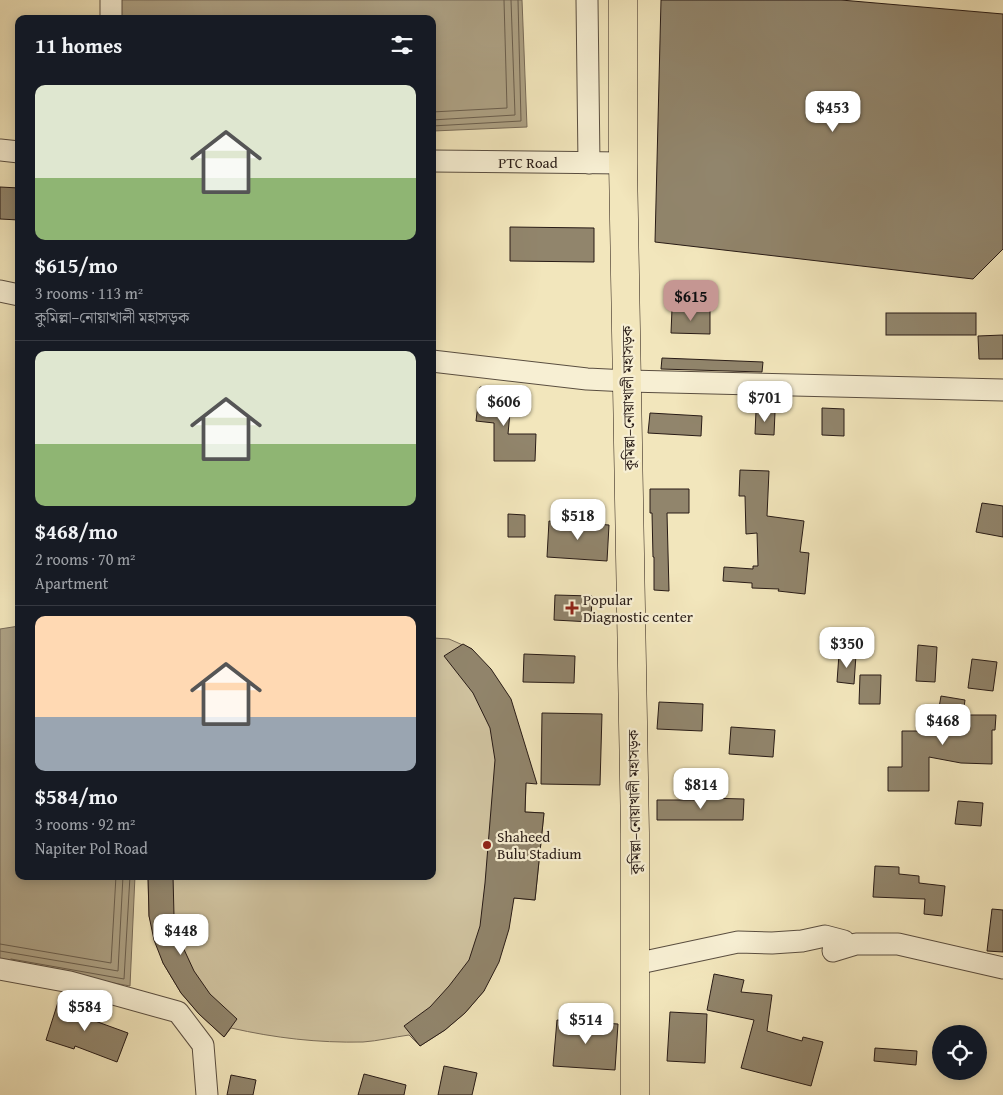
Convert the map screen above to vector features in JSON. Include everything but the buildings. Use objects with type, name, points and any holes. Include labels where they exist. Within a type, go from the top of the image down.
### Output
[{"type":"highway","name":"কুমিল্লা–নোয়াখালী মহাসড়ক","points":[[623,0],[623,163],[635,833],[635,1095]]},
{"type":"street","points":[[111,0],[111,15]]},
{"type":"street","points":[[587,0],[589,163]]},
{"type":"street","points":[[0,150],[15,152]]},
{"type":"street","name":"PTC Road","points":[[436,161],[623,163]]},
{"type":"street","points":[[0,290],[15,294]]},
{"type":"street","points":[[436,361],[587,379],[1003,390]]},
{"type":"street","points":[[635,964],[738,942],[772,943],[802,941],[825,936],[844,942],[832,951],[856,944],[898,944],[1003,968]]},
{"type":"street","points":[[0,968],[70,982],[178,1012],[203,1045],[207,1095]]},
{"type":"shaded area","name":"Shaheed Bulu Stadium","points":[[436,638],[449,639],[472,649],[526,779],[525,812],[544,813],[535,900],[514,898],[484,991],[465,1013],[445,1030],[420,1046],[409,1035],[363,1042],[330,1042],[264,1035],[231,1028],[224,1037],[199,1014],[181,993],[163,963],[149,916],[148,880],[436,880]]},
{"type":"water","points":[[121,0],[522,0],[527,127],[436,131],[436,15],[121,15]]},
{"type":"water","points":[[15,627],[15,880],[135,880],[130,986],[0,962],[0,629]]},
{"type":"place","name":"Popular Diagnostic center","points":[[572,608]]},
{"type":"place","name":"Shaheed Bulu Stadium","points":[[487,845]]}]
